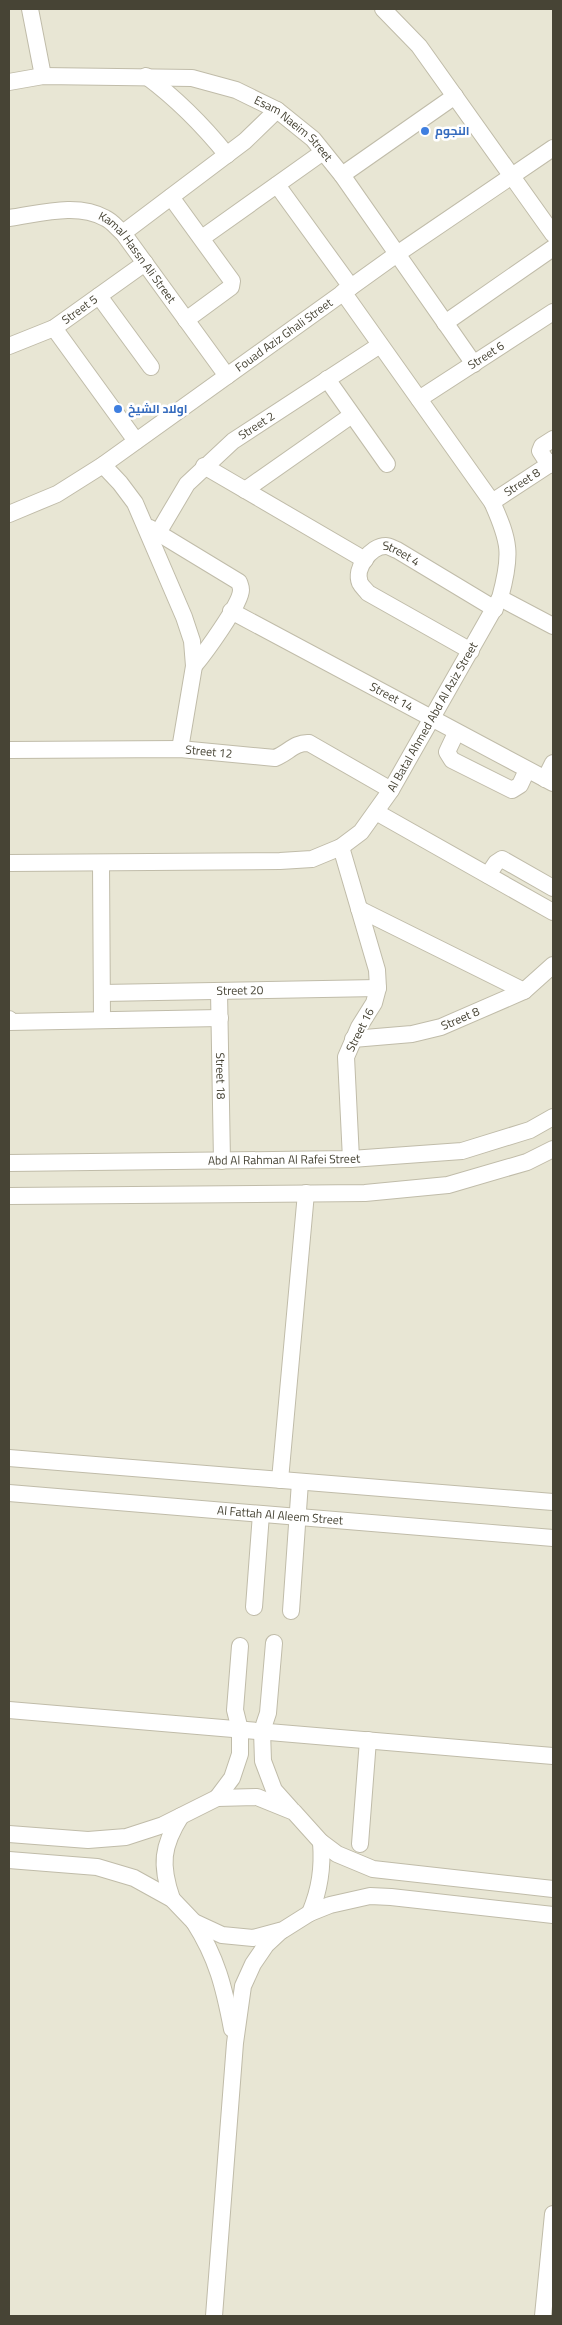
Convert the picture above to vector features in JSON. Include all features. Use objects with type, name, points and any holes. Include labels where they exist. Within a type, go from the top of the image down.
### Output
[{"type":"street","points":[[30,9],[43,76]]},
{"type":"street","points":[[382,9],[419,46],[553,234]]},
{"type":"street","name":"Esam Naeim Street","points":[[9,82],[43,76],[192,78],[236,90],[277,110],[313,139],[342,175],[474,364]]},
{"type":"street","points":[[146,76],[183,105],[203,125],[227,155]]},
{"type":"street","points":[[342,175],[455,96]]},
{"type":"street","points":[[123,233],[227,155],[277,110]]},
{"type":"street","name":"Fouad Aziz Ghali Street","points":[[9,514],[57,494],[103,464],[397,254],[513,177],[553,148]]},
{"type":"street","points":[[202,238],[323,152]]},
{"type":"street","name":"Al Batal Ahmed Abd Al Aziz Street","points":[[9,864],[280,862],[312,859],[341,847],[361,832],[391,790],[498,603],[509,567],[506,533],[492,502],[380,344],[347,290],[277,185]]},
{"type":"street","points":[[172,197],[232,281],[231,286],[186,320]]},
{"type":"street","name":"Kamal Hassn Ali Street","points":[[9,218],[84,210],[106,218],[123,233],[227,376]]},
{"type":"street","points":[[445,323],[553,248]]},
{"type":"street","name":"Street 5","points":[[9,346],[54,328],[145,263]]},
{"type":"street","points":[[99,296],[151,367]]},
{"type":"street","name":"Street 6","points":[[419,399],[553,312]]},
{"type":"street","points":[[54,328],[136,441]]},
{"type":"street","name":"Street 2","points":[[152,529],[204,466],[233,441],[380,344]]},
{"type":"street","points":[[327,379],[387,464]]},
{"type":"street","points":[[245,490],[352,415]]},
{"type":"street","points":[[551,463],[540,451],[542,446],[553,439]]},
{"type":"street","name":"Street 8","points":[[492,502],[551,463]]},
{"type":"street","points":[[103,464],[125,489],[152,529],[192,641],[194,666],[180,749]]},
{"type":"street","points":[[204,466],[365,560]]},
{"type":"street","points":[[152,529],[239,582],[241,590],[231,611],[211,646],[194,666]]},
{"type":"street","name":"Street 4","points":[[471,651],[368,593],[360,583],[359,571],[373,550],[385,546],[397,550],[498,603],[553,626]]},
{"type":"street","name":"Street 14","points":[[231,611],[431,720],[549,781]]},
{"type":"street","points":[[456,733],[448,748],[448,757],[476,772],[512,790],[520,785],[527,770]]},
{"type":"street","name":"Street 12","points":[[9,750],[180,749],[275,758],[284,755],[296,744],[309,743],[391,790]]},
{"type":"street","points":[[549,781],[553,763]]},
{"type":"street","points":[[376,812],[553,912]]},
{"type":"street","name":"Street 16","points":[[341,847],[377,970],[378,988],[374,1003],[353,1039],[346,1057],[351,1159]]},
{"type":"street","points":[[488,876],[496,863],[502,859],[553,888]]},
{"type":"street","points":[[101,863],[102,1020]]},
{"type":"street","points":[[359,909],[524,991]]},
{"type":"street","name":"Street 8","points":[[353,1039],[426,1032],[524,991],[553,965]]},
{"type":"street","name":"Street 20","points":[[102,993],[378,988]]},
{"type":"street","name":"Street 18","points":[[219,991],[222,1161]]},
{"type":"street","points":[[9,1021],[220,1018]]},
{"type":"street","name":"Abd Al Rahman Al Rafei Street","points":[[9,1163],[351,1159],[462,1151],[530,1130],[553,1117]]},
{"type":"street","points":[[9,1196],[365,1192],[448,1185],[527,1162],[553,1149]]},
{"type":"street","points":[[280,1480],[306,1193]]},
{"type":"street","points":[[9,1458],[553,1502]]},
{"type":"street","points":[[291,1611],[300,1482]]},
{"type":"street","name":"Al Fattah Al Aleem Street","points":[[9,1493],[553,1538]]},
{"type":"street","points":[[254,1607],[261,1514]]},
{"type":"street","points":[[274,1643],[268,1713],[262,1731],[263,1761],[274,1790],[321,1842],[337,1854],[374,1869],[553,1889]]},
{"type":"street","points":[[217,1798],[232,1778],[240,1754],[240,1730],[235,1710],[240,1646]]},
{"type":"street","points":[[9,1710],[553,1756]]},
{"type":"street","points":[[360,1844],[368,1740]]},
{"type":"street","points":[[9,1834],[107,1840],[145,1832],[217,1798],[257,1797],[294,1812]]},
{"type":"street","points":[[172,1899],[165,1878],[164,1856],[169,1835],[181,1816]]},
{"type":"street","points":[[310,1913],[321,1879],[321,1842]]},
{"type":"street","points":[[9,1860],[97,1867],[134,1878],[172,1899],[194,1922],[210,1949],[224,1985],[234,2042]]},
{"type":"street","points":[[214,2316],[234,2042],[243,1986],[252,1964],[266,1945],[283,1930],[310,1913],[350,1900],[370,1896],[553,1915]]},
{"type":"street","points":[[194,1922],[222,1935],[253,1938],[283,1930]]},
{"type":"street","points":[[543,2316],[553,2224]]},
{"type":"shaded area","points":[[9,9],[553,9],[553,2316],[9,2316]]},
{"type":"place","name":"النجوم","points":[[425,131]]},
{"type":"place","name":"اولاد الشيخ","points":[[118,409]]}]
